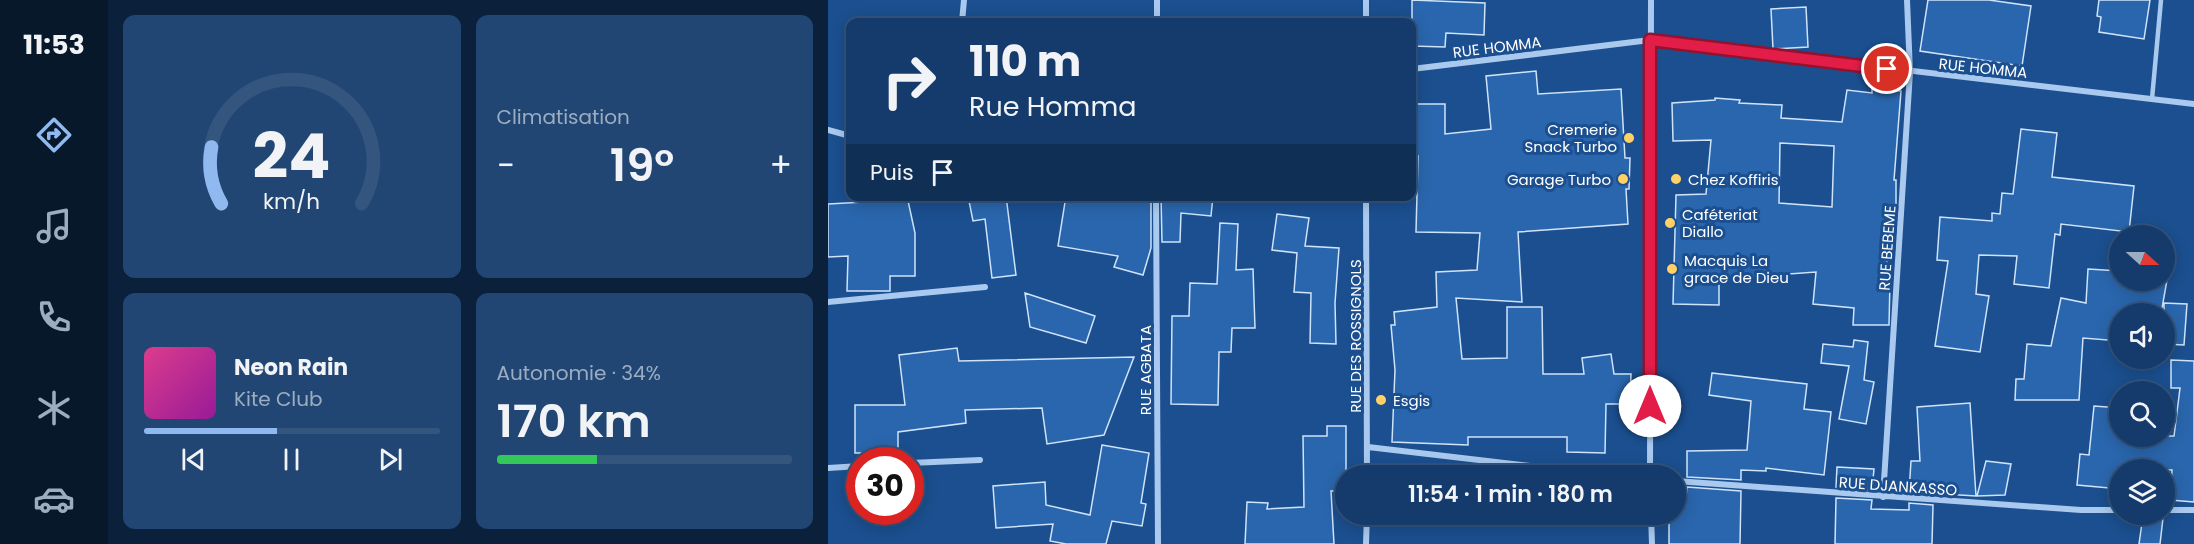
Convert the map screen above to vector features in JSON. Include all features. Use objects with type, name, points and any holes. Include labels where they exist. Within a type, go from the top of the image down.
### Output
[{"type":"street","points":[[962,18],[964,0]]},
{"type":"street","points":[[1157,0],[1157,18]]},
{"type":"street","points":[[1366,0],[1366,18]]},
{"type":"street","points":[[1650,0],[1650,465]]},
{"type":"street","name":"RUE BEBEME","points":[[1883,497],[1910,72],[1907,0]]},
{"type":"street","name":"RUE HOMMA","points":[[1416,69],[1650,40],[2194,104]]},
{"type":"street","points":[[828,130],[846,135]]},
{"type":"street","name":"RUE AGBATA","points":[[1156,201],[1158,544]]},
{"type":"street","name":"RUE DES ROSSIGNOLS","points":[[1366,201],[1367,465]]},
{"type":"street","points":[[828,302],[985,287]]},
{"type":"street","points":[[1368,447],[1523,465]]},
{"type":"street","points":[[924,463],[980,460]]},
{"type":"street","points":[[828,468],[846,467]]},
{"type":"street","name":"RUE DJANKASSO","points":[[1686,482],[1883,497],[2109,509]]},
{"type":"street","points":[[2175,510],[2194,510]]},
{"type":"street","points":[[1366,544],[1367,525]]},
{"type":"street","points":[[1651,525],[1652,544]]},
{"type":"lane","points":[[2152,99],[2161,0]]},
{"type":"building","points":[[1412,0],[1485,3],[1484,35],[1446,33],[1445,47],[1416,46],[1416,18],[1412,18]]},
{"type":"building","points":[[1928,0],[1989,0],[2031,6],[2022,66],[1920,51]]},
{"type":"building","points":[[2099,0],[2150,0],[2144,39],[2099,32],[2101,17],[2097,16]]},
{"type":"building","points":[[1806,7],[1808,47],[1773,49],[1771,9]]},
{"type":"building","points":[[1536,71],[1538,94],[1621,89],[1625,158],[1630,158],[1629,189],[1626,189],[1628,224],[1518,232],[1522,302],[1456,298],[1462,359],[1507,358],[1507,307],[1542,307],[1543,374],[1584,374],[1582,358],[1611,354],[1614,374],[1631,374],[1630,404],[1606,404],[1605,453],[1567,452],[1567,437],[1468,437],[1468,445],[1392,442],[1395,370],[1391,325],[1395,325],[1394,312],[1437,307],[1436,272],[1477,270],[1480,233],[1416,232],[1418,156],[1416,156],[1416,104],[1445,104],[1445,134],[1491,129],[1486,76]]},
{"type":"building","points":[[1872,89],[1901,91],[1894,180],[1896,180],[1896,205],[1892,205],[1885,282],[1890,282],[1889,325],[1853,325],[1854,308],[1813,304],[1816,272],[1719,279],[1719,305],[1673,304],[1676,195],[1706,194],[1711,140],[1673,141],[1672,103],[1715,100],[1715,98],[1740,100],[1739,103],[1782,105],[1781,118],[1842,122],[1847,90],[1872,93]],"holes":[[[1780,143],[1834,146],[1832,207],[1779,203]]]},
{"type":"building","points":[[2021,129],[2057,133],[2052,177],[2134,186],[2130,225],[2109,225],[2109,230],[2061,224],[2060,235],[2055,234],[2049,288],[2014,284],[2017,256],[1979,255],[1976,294],[1989,296],[1980,352],[1935,346],[1948,261],[1937,260],[1940,217],[1992,221],[1992,213],[2000,214],[2002,193],[2013,194]]},
{"type":"building","points":[[908,201],[915,233],[915,276],[890,276],[890,291],[847,291],[848,256],[828,257],[828,204]]},
{"type":"building","points":[[969,201],[1007,201],[1016,275],[992,278],[985,219],[973,221]]},
{"type":"building","points":[[1065,201],[1151,201],[1151,248],[1143,275],[1114,267],[1118,256],[1058,246]]},
{"type":"building","points":[[1161,201],[1212,201],[1211,216],[1181,213],[1180,242],[1162,242]]},
{"type":"building","points":[[1277,214],[1309,218],[1305,246],[1339,248],[1335,303],[1336,344],[1310,343],[1311,293],[1294,292],[1297,253],[1272,250]]},
{"type":"building","points":[[1220,223],[1238,224],[1236,270],[1253,269],[1255,328],[1232,328],[1231,352],[1219,352],[1218,405],[1171,404],[1172,316],[1189,316],[1190,283],[1217,284]]},
{"type":"building","points":[[2088,269],[2109,270],[2109,291],[2165,291],[2163,303],[2109,303],[2109,340],[2083,338],[2079,400],[2015,400],[2016,379],[2024,379],[2027,344],[2051,346],[2061,298],[2086,303]]},
{"type":"building","points":[[1025,293],[1095,316],[1086,343],[1030,327]]},
{"type":"building","points":[[2175,303],[2187,304],[2184,345],[2175,345]]},
{"type":"building","points":[[1854,340],[1868,342],[1864,380],[1874,382],[1866,424],[1839,419],[1849,366],[1821,363],[1823,344],[1853,347]]},
{"type":"building","points":[[957,348],[959,361],[1134,357],[1104,435],[1047,444],[1042,408],[965,410],[966,423],[898,432],[898,447],[855,447],[855,405],[905,405],[899,355]]},
{"type":"building","points":[[2175,360],[2194,361],[2194,502],[2175,500],[2175,459],[2109,459],[2109,488],[2077,485],[2080,454],[2089,455],[2094,406],[2109,407],[2109,447],[2175,447],[2180,388],[2175,388],[2175,381],[2171,381],[2171,369],[2175,369]]},
{"type":"building","points":[[1712,373],[1807,384],[1804,409],[1831,412],[1824,475],[1766,468],[1766,471],[1741,470],[1741,480],[1687,477],[1687,451],[1747,450],[1751,401],[1709,395]]},
{"type":"building","points":[[1970,403],[1976,496],[1909,492],[1911,461],[1920,461],[1917,407]]},
{"type":"building","points":[[1327,426],[1346,426],[1346,465],[1335,465],[1335,491],[1331,491],[1334,544],[1245,544],[1247,502],[1268,503],[1267,509],[1304,507],[1303,436],[1327,436]]},
{"type":"building","points":[[1102,445],[1149,453],[1141,503],[1146,504],[1142,526],[1112,521],[1106,544],[1066,544],[1050,541],[1053,524],[996,528],[993,486],[1045,482],[1046,505],[1090,515]]},
{"type":"building","points":[[1986,461],[2011,464],[2005,495],[1977,496]]},
{"type":"building","points":[[1837,467],[1874,469],[1872,490],[1836,487]]},
{"type":"building","points":[[1687,487],[1741,491],[1740,544],[1669,544],[1669,525],[1686,525]]},
{"type":"building","points":[[1836,498],[1872,500],[1871,509],[1909,510],[1909,503],[1933,505],[1932,544],[1835,544]]},
{"type":"building","points":[[2142,525],[2162,525],[2160,544],[2139,544]]},
{"type":"place","name":"Cremerie Snack Turbo","points":[[1629,138]]},
{"type":"place","name":"Garage Turbo","points":[[1623,179]]},
{"type":"place","name":"Chez Koffiris","points":[[1676,179]]},
{"type":"place","name":"Caféteriat Diallo","points":[[1670,223]]},
{"type":"place","name":"Macquis La grace de Dieu","points":[[1672,269]]},
{"type":"place","name":"Esgis","points":[[1381,400]]},
{"type":"route","points":[[1650,406],[1650,40],[1887,69]]}]
